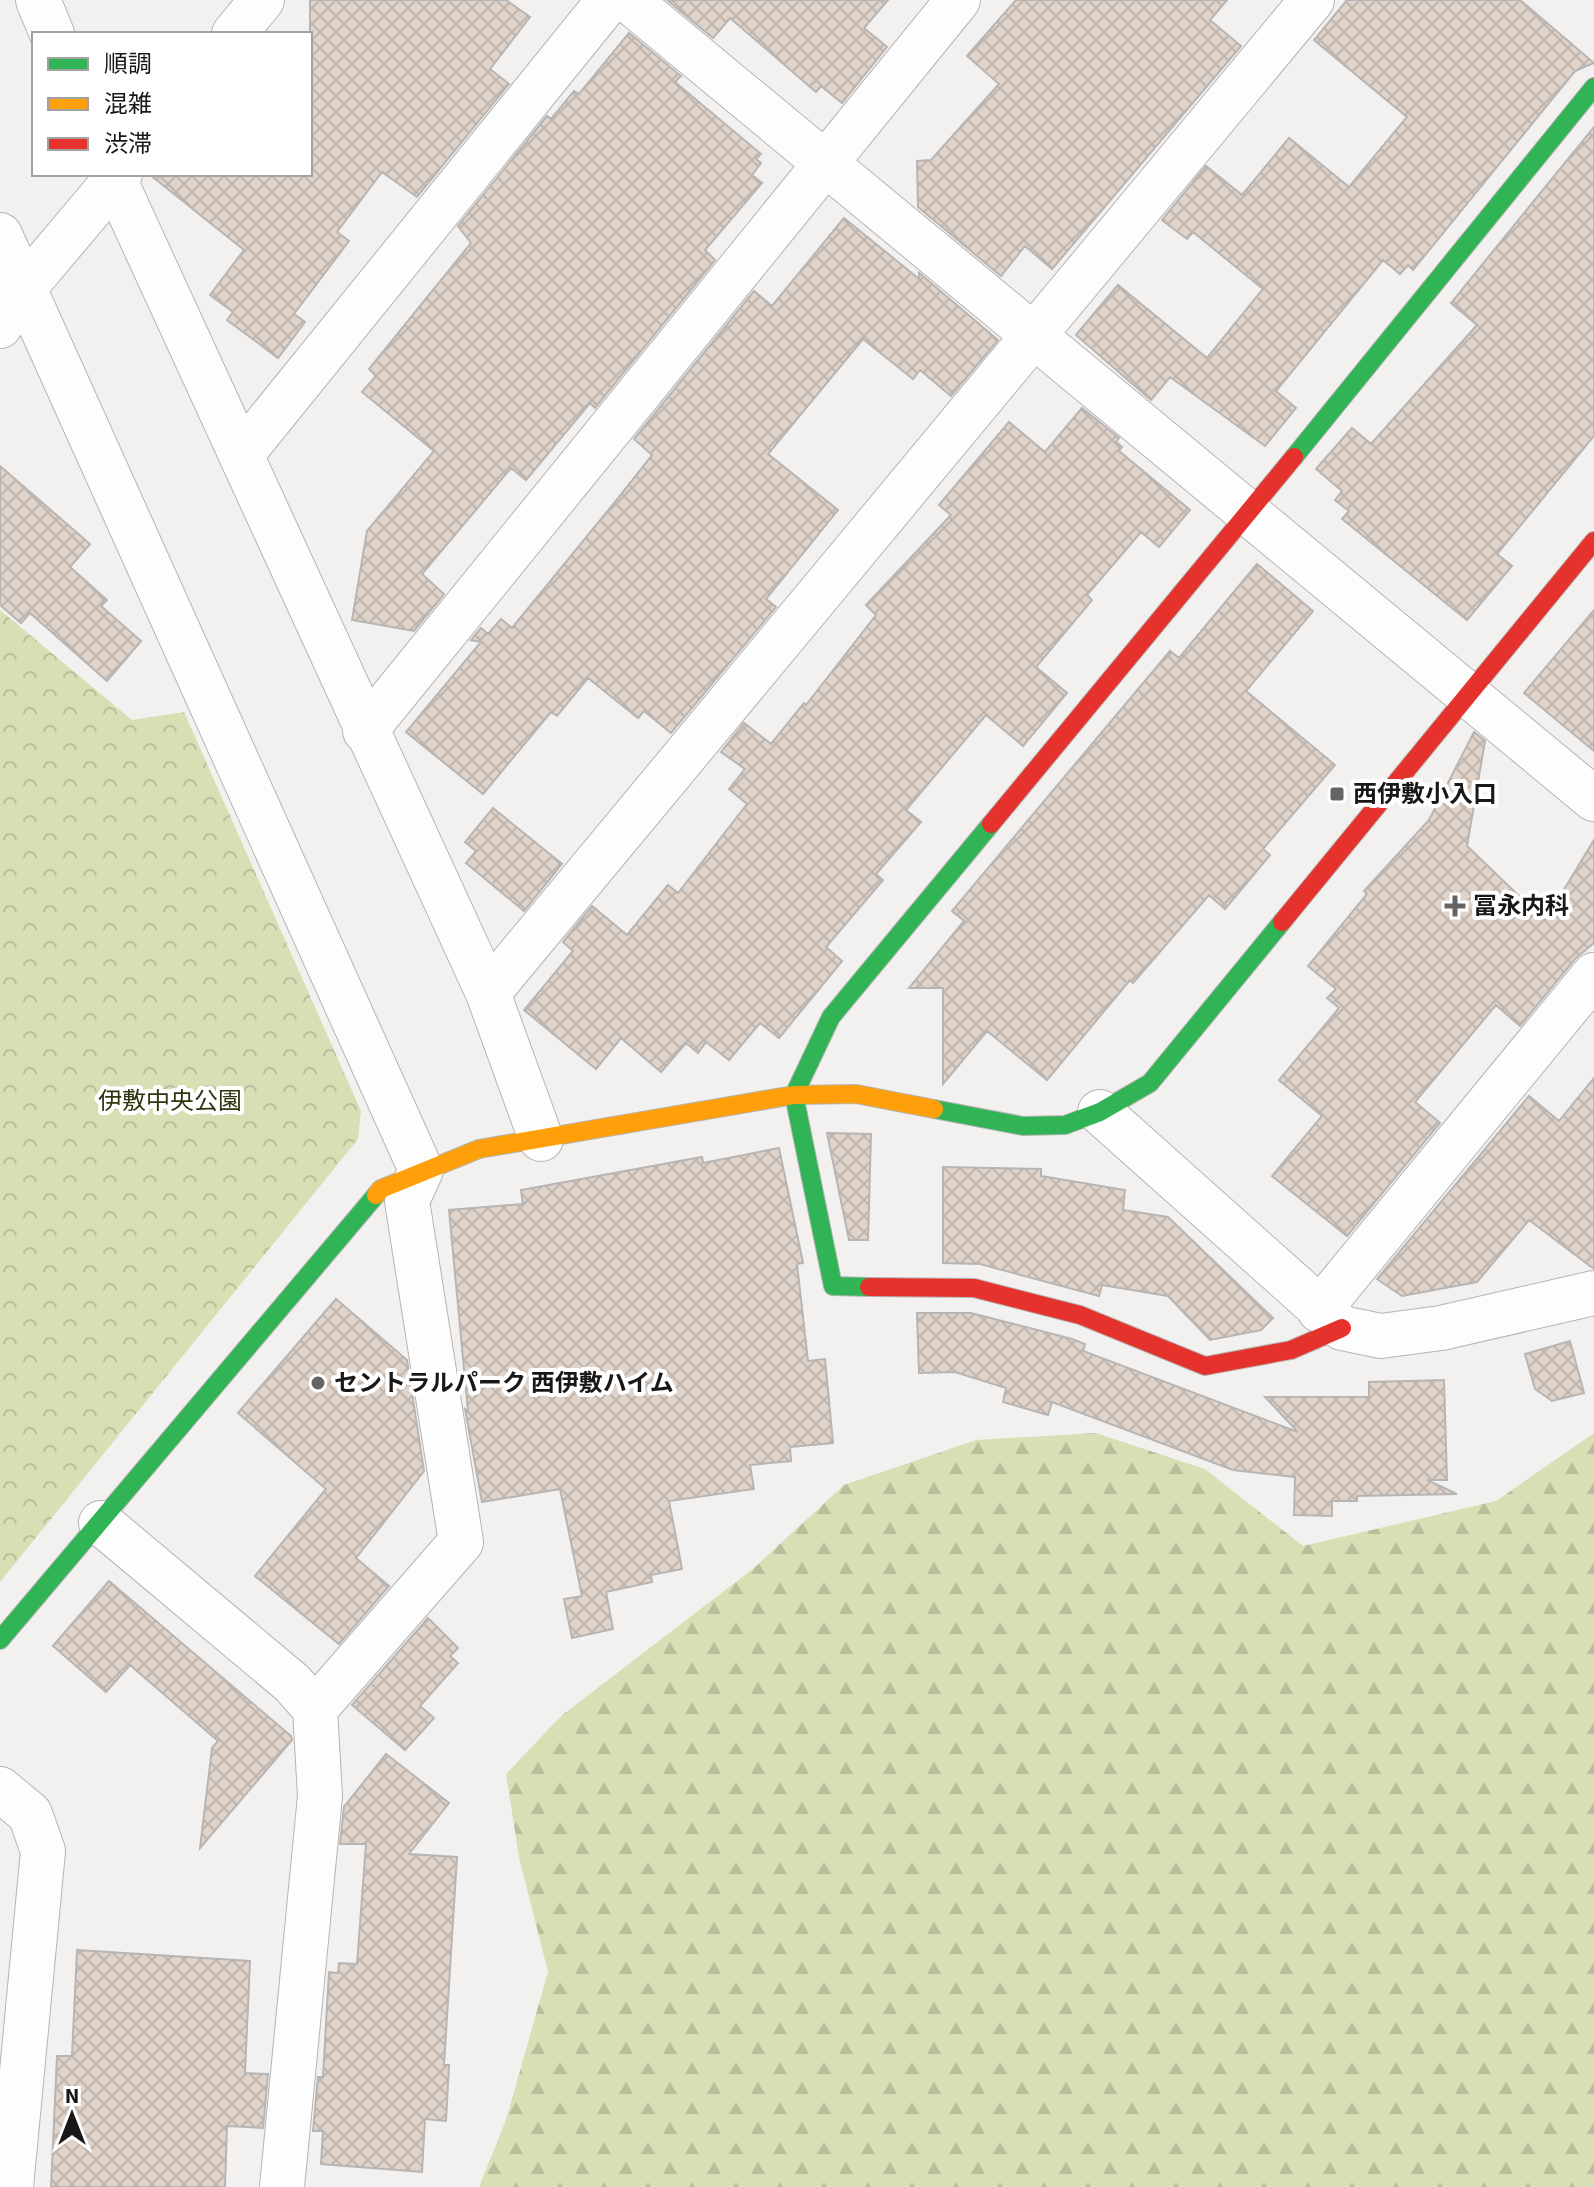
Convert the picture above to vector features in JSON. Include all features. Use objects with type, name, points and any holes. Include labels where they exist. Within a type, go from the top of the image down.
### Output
[{"type":"street","points":[[38,0],[51,32]]},
{"type":"street","points":[[236,32],[262,0]]},
{"type":"street","points":[[241,455],[609,0]]},
{"type":"street","points":[[628,0],[1468,698],[1594,799]]},
{"type":"street","points":[[365,731],[958,0]]},
{"type":"street","points":[[488,993],[1312,0]]},
{"type":"street","points":[[1594,87],[1247,515],[831,1017],[794,1095],[833,1286],[974,1288],[1080,1315],[1205,1366],[1291,1350],[1331,1319],[1594,975]]},
{"type":"street","points":[[0,326],[24,288],[116,176],[365,731],[488,993],[541,1139]]},
{"type":"street","points":[[0,235],[421,1170],[407,1201],[461,1542],[315,1709]]},
{"type":"street","points":[[0,1640],[381,1189],[421,1170],[479,1149],[794,1095],[856,1094],[1023,1126],[1065,1125],[1100,1112],[1150,1083],[1594,541]]},
{"type":"street","points":[[1100,1112],[1331,1319],[1381,1336],[1441,1328],[1594,1293]]},
{"type":"street","points":[[101,1523],[292,1683],[315,1709],[320,1796],[282,2187]]},
{"type":"street","points":[[0,1789],[30,1814],[43,1851],[11,2187]]},
{"type":"green space","name":"伊敷中央公園","points":[[0,610],[132,720],[184,712],[361,1111],[358,1139],[0,1582]]},
{"type":"green space","points":[[1096,1433],[1205,1469],[1303,1546],[1496,1501],[1594,1433],[1594,2187],[479,2187],[506,2120],[548,1972],[519,1857],[506,1774],[561,1716],[754,1568],[844,1485],[976,1440]]},
{"type":"building","points":[[310,0],[506,0],[530,17],[490,69],[509,84],[417,197],[382,172],[337,232],[349,241],[294,314],[305,322],[278,358],[227,320],[233,312],[210,295],[244,250],[152,176],[312,176]]},
{"type":"building","points":[[667,0],[888,0],[864,28],[887,47],[842,103],[821,86],[816,92],[730,18],[713,38]]},
{"type":"building","points":[[1016,0],[1227,0],[1210,20],[1241,46],[1052,269],[1025,246],[1001,276],[918,207],[917,161],[931,160],[999,84],[967,56]]},
{"type":"building","points":[[1347,0],[1520,0],[1594,63],[1575,71],[1413,270],[1408,265],[1400,274],[1383,260],[1276,391],[1296,408],[1265,446],[1170,377],[1151,400],[1076,335],[1118,285],[1207,358],[1263,289],[1193,232],[1187,239],[1162,220],[1206,166],[1242,195],[1289,138],[1349,187],[1407,117],[1314,40]]},
{"type":"building","points":[[629,33],[681,76],[675,82],[761,154],[756,159],[761,163],[752,175],[762,183],[705,250],[715,260],[595,408],[590,403],[526,480],[511,468],[422,574],[444,594],[414,631],[352,620],[367,531],[434,451],[362,392],[376,376],[369,369],[471,243],[458,226],[547,116],[551,119],[574,91],[579,94]]},
{"type":"building","points":[[1594,127],[1594,436],[1497,554],[1512,566],[1467,620],[1342,519],[1349,511],[1335,500],[1342,491],[1316,469],[1352,428],[1371,444],[1477,325],[1451,303]]},
{"type":"building","points":[[844,218],[919,279],[919,273],[998,340],[951,396],[920,370],[913,379],[863,339],[768,454],[838,510],[766,599],[776,607],[671,733],[644,711],[638,718],[588,678],[557,716],[551,712],[483,794],[406,732],[481,642],[471,640],[481,628],[488,634],[501,619],[512,628],[619,497],[652,455],[634,439],[754,291],[772,306]]},
{"type":"building","points":[[1082,408],[1119,438],[1116,442],[1122,447],[1119,451],[1190,510],[1159,547],[1141,532],[1087,595],[1092,600],[1036,667],[1067,693],[1023,746],[986,715],[906,810],[921,822],[876,874],[883,880],[826,947],[842,961],[779,1038],[760,1023],[729,1060],[706,1042],[698,1053],[686,1043],[661,1072],[621,1038],[596,1069],[524,1010],[573,951],[563,942],[592,906],[627,935],[668,885],[678,893],[747,804],[729,789],[745,769],[721,752],[744,723],[771,744],[804,703],[806,705],[876,615],[866,605],[951,515],[939,505],[1009,422],[1045,452]]},
{"type":"building","points":[[0,466],[90,544],[70,567],[107,600],[101,606],[141,641],[107,681],[30,613],[21,623],[0,605]]},
{"type":"building","points":[[1257,564],[1313,611],[1246,691],[1335,765],[1263,849],[1270,855],[1225,909],[1209,895],[1133,983],[1130,980],[1047,1080],[987,1031],[943,1084],[943,988],[909,988],[964,921],[952,911],[1170,651],[1179,658]]},
{"type":"building","points":[[1594,610],[1594,751],[1524,693]]},
{"type":"building","points":[[1474,732],[1485,741],[1467,846],[1545,921],[1594,840],[1594,943],[1575,959],[1520,1026],[1496,1005],[1415,1102],[1440,1123],[1347,1236],[1272,1176],[1322,1116],[1279,1080],[1339,1008],[1327,998],[1336,989],[1308,966],[1367,894],[1364,891],[1429,820]]},
{"type":"building","points":[[493,808],[562,864],[524,911],[466,863],[476,851],[465,842]]},
{"type":"building","points":[[1594,1078],[1594,1269],[1529,1220],[1477,1282],[1402,1296],[1377,1279],[1529,1096],[1559,1121]]},
{"type":"building","points":[[827,1133],[871,1134],[868,1240],[849,1240]]},
{"type":"building","points":[[779,1148],[803,1263],[797,1264],[808,1361],[825,1359],[833,1443],[790,1447],[791,1461],[750,1465],[754,1489],[669,1501],[682,1569],[651,1575],[652,1582],[606,1592],[613,1629],[572,1638],[564,1599],[582,1596],[560,1489],[482,1502],[465,1409],[468,1411],[449,1210],[523,1204],[521,1190],[702,1157],[703,1163]]},
{"type":"building","points":[[943,1167],[1041,1169],[1041,1176],[1125,1190],[1123,1210],[1168,1217],[1273,1318],[1261,1330],[1210,1340],[1168,1296],[1102,1285],[1099,1296],[980,1264],[943,1263]]},
{"type":"building","points":[[336,1299],[407,1360],[424,1471],[356,1558],[389,1586],[339,1644],[255,1576],[326,1489],[238,1413]]},
{"type":"building","points":[[917,1313],[971,1313],[1072,1339],[1085,1344],[1083,1351],[1298,1432],[1265,1397],[1369,1397],[1369,1382],[1444,1380],[1447,1480],[1427,1480],[1457,1494],[1357,1496],[1357,1501],[1332,1501],[1332,1516],[1294,1515],[1295,1477],[1233,1470],[1052,1402],[1048,1415],[1003,1402],[1006,1388],[955,1372],[919,1373]]},
{"type":"building","points":[[1570,1341],[1584,1393],[1552,1401],[1535,1389],[1525,1354]]},
{"type":"building","points":[[109,1581],[291,1736],[292,1740],[200,1848],[212,1748],[218,1741],[130,1665],[106,1692],[53,1646]]},
{"type":"building","points":[[428,1618],[458,1648],[450,1656],[458,1663],[420,1706],[434,1718],[405,1750],[352,1705]]},
{"type":"building","points":[[386,1754],[449,1803],[409,1854],[457,1857],[444,2065],[449,2065],[446,2121],[425,2119],[422,2172],[321,2164],[323,2131],[313,2131],[318,2077],[323,2077],[329,1972],[338,1973],[339,1963],[357,1964],[366,1844],[340,1844],[344,1807]]},
{"type":"building","points":[[77,1950],[250,1961],[245,2073],[268,2074],[263,2128],[227,2126],[225,2187],[51,2187],[57,2056],[72,2056]]},
{"type":"traffic: fast","points":[[1294,457],[1594,87]]},
{"type":"traffic: fast","points":[[869,1287],[833,1286],[794,1095],[831,1017],[991,824]]},
{"type":"traffic: fast","points":[[934,1109],[1023,1126],[1065,1125],[1100,1112],[1150,1083],[1282,922]]},
{"type":"traffic: fast","points":[[0,1640],[376,1195]]},
{"type":"traffic: slow","points":[[376,1195],[381,1189],[479,1149],[794,1095],[856,1094],[934,1109]]},
{"type":"traffic: jam","points":[[991,824],[1294,457]]},
{"type":"traffic: jam","points":[[1282,922],[1594,541]]},
{"type":"traffic: jam","points":[[869,1287],[974,1288],[1080,1315],[1205,1366],[1291,1350],[1342,1328]]},
{"type":"place","name":"西伊敷小入口","points":[[1337,794]]},
{"type":"place","name":"冨永内科","points":[[1455,906]]},
{"type":"place","name":"セントラルパーク 西伊敷ハイム","points":[[318,1383]]}]
